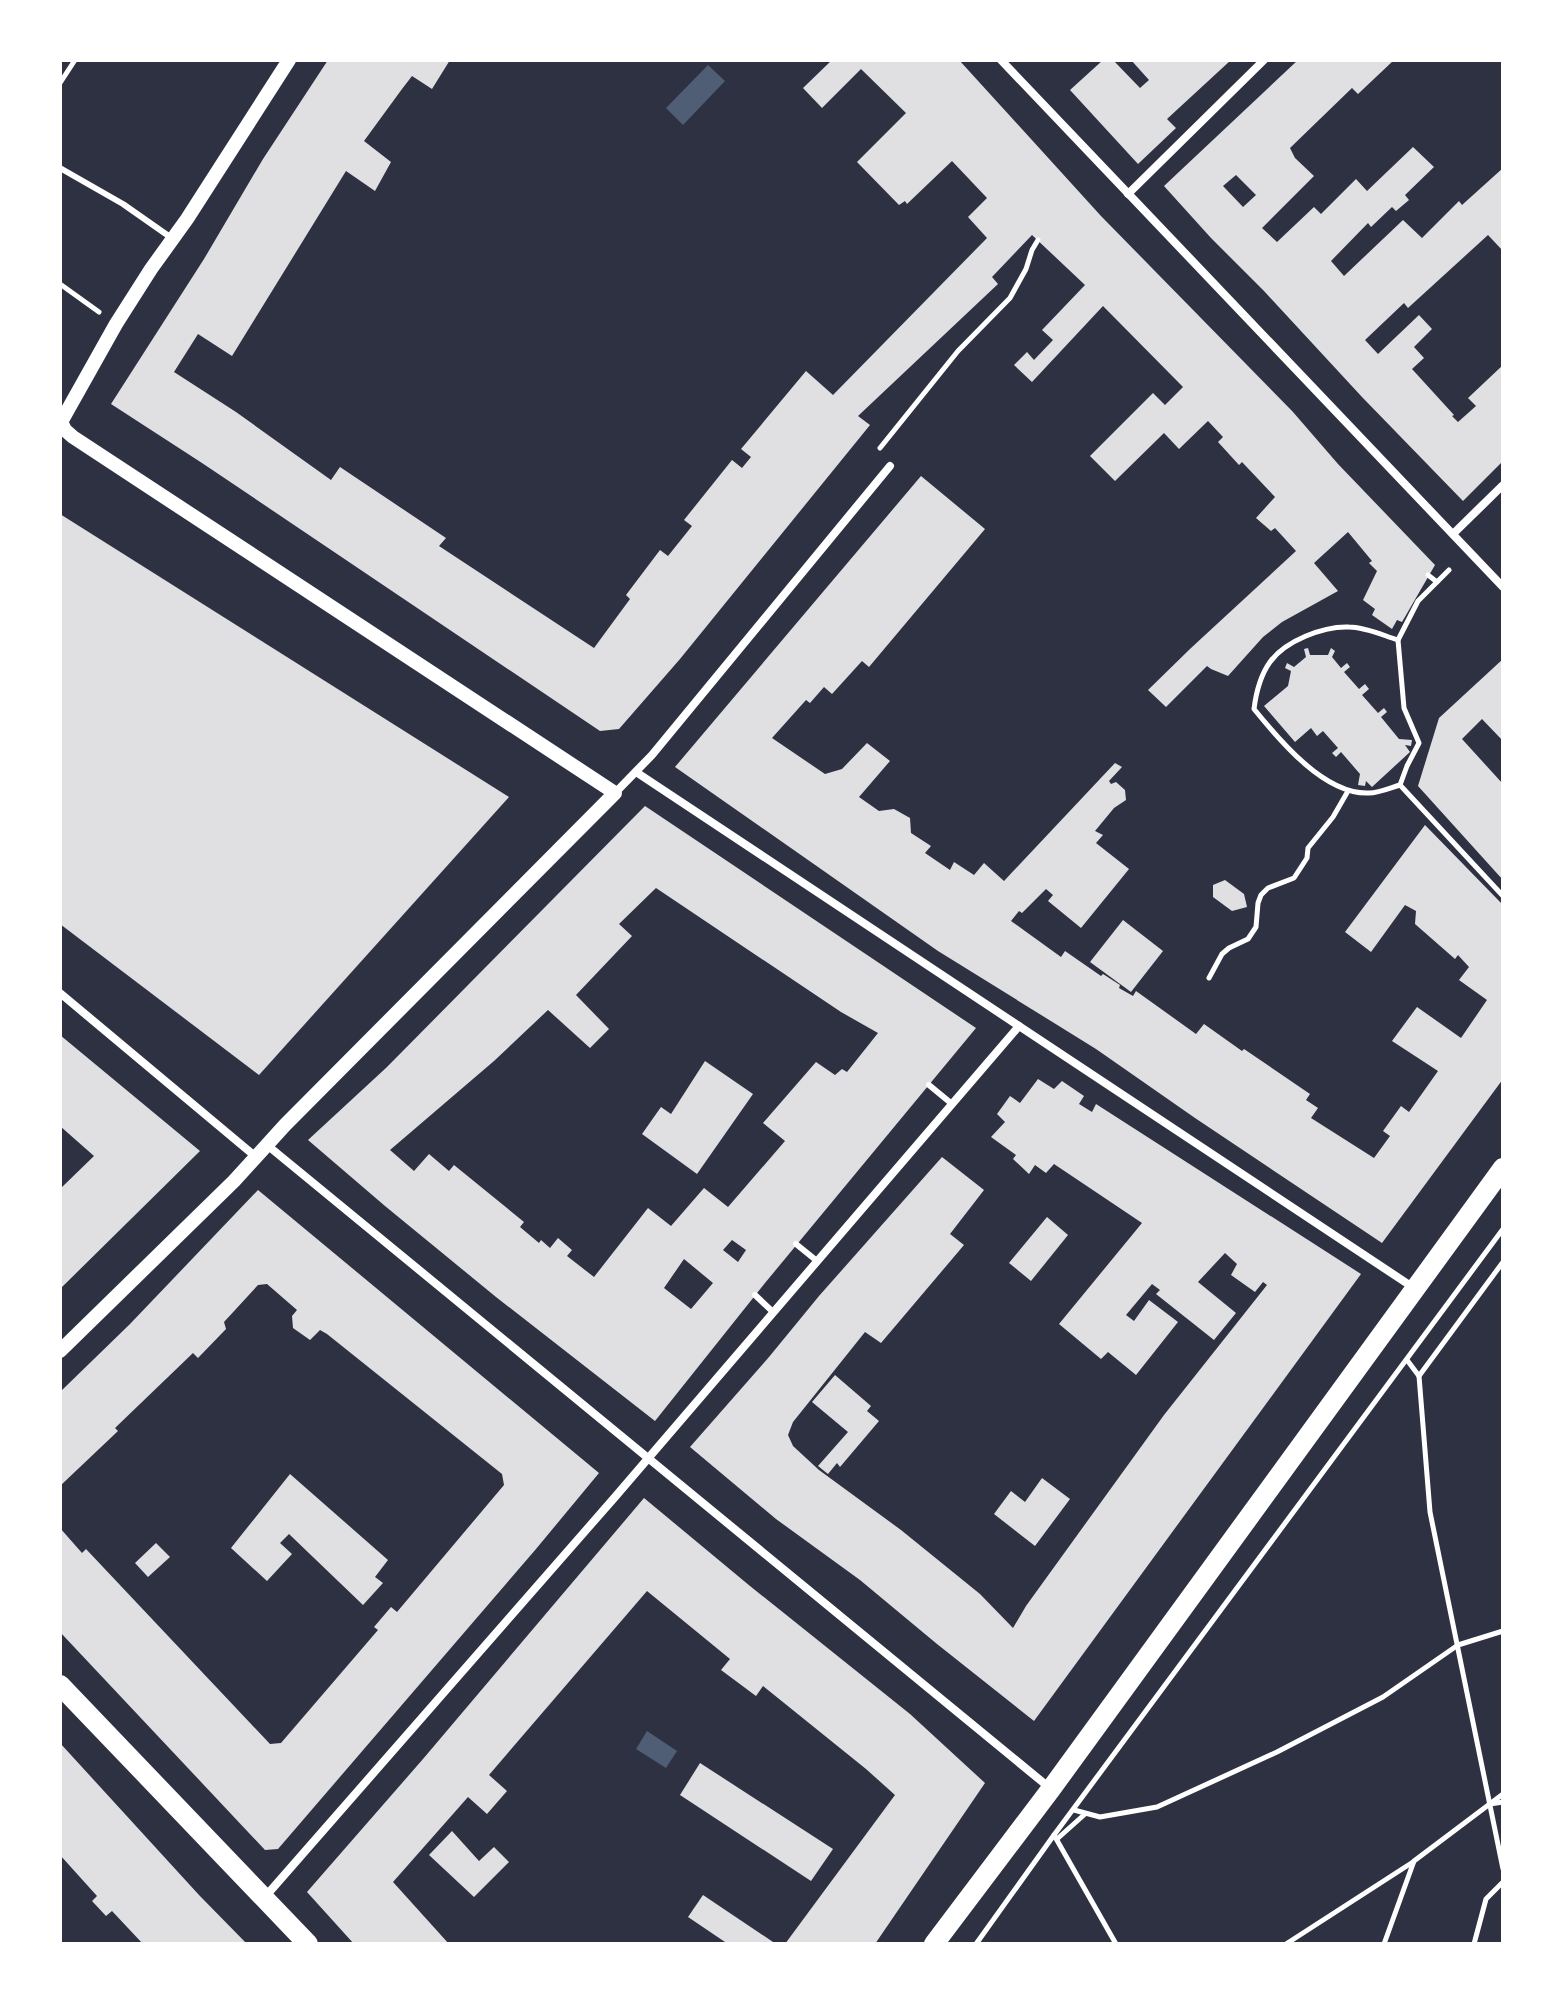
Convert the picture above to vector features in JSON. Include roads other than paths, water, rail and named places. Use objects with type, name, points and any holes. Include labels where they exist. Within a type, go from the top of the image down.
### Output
[{"type":"main road","points":[[934,1944],[1051,1789],[1503,1168]]},
{"type":"main road","points":[[60,1685],[308,1944]]},
{"type":"street","points":[[289,60],[64,406],[61,422],[73,437],[615,793]]},
{"type":"street","points":[[1001,60],[1503,587]]},
{"type":"street","points":[[1128,194],[1264,60]]},
{"type":"street","points":[[60,1351],[234,1181],[349,1060],[652,755],[890,466]]},
{"type":"street","points":[[1453,534],[1503,485]]},
{"type":"street","points":[[636,772],[1415,1288]]},
{"type":"street","points":[[60,993],[262,1151],[290,1166],[1051,1789]]},
{"type":"street","points":[[264,1898],[594,1521],[1019,1026]]},
{"type":"lane","points":[[60,168],[123,204],[173,239]]},
{"type":"lane","points":[[929,1085],[952,1104]]},
{"type":"lane","points":[[796,1244],[817,1261]]},
{"type":"lane","points":[[755,1295],[773,1312]]},
{"type":"water","points":[[708,65],[725,81],[683,125],[666,108]]},
{"type":"water","points":[[647,1731],[677,1751],[666,1768],[636,1749]]}]
